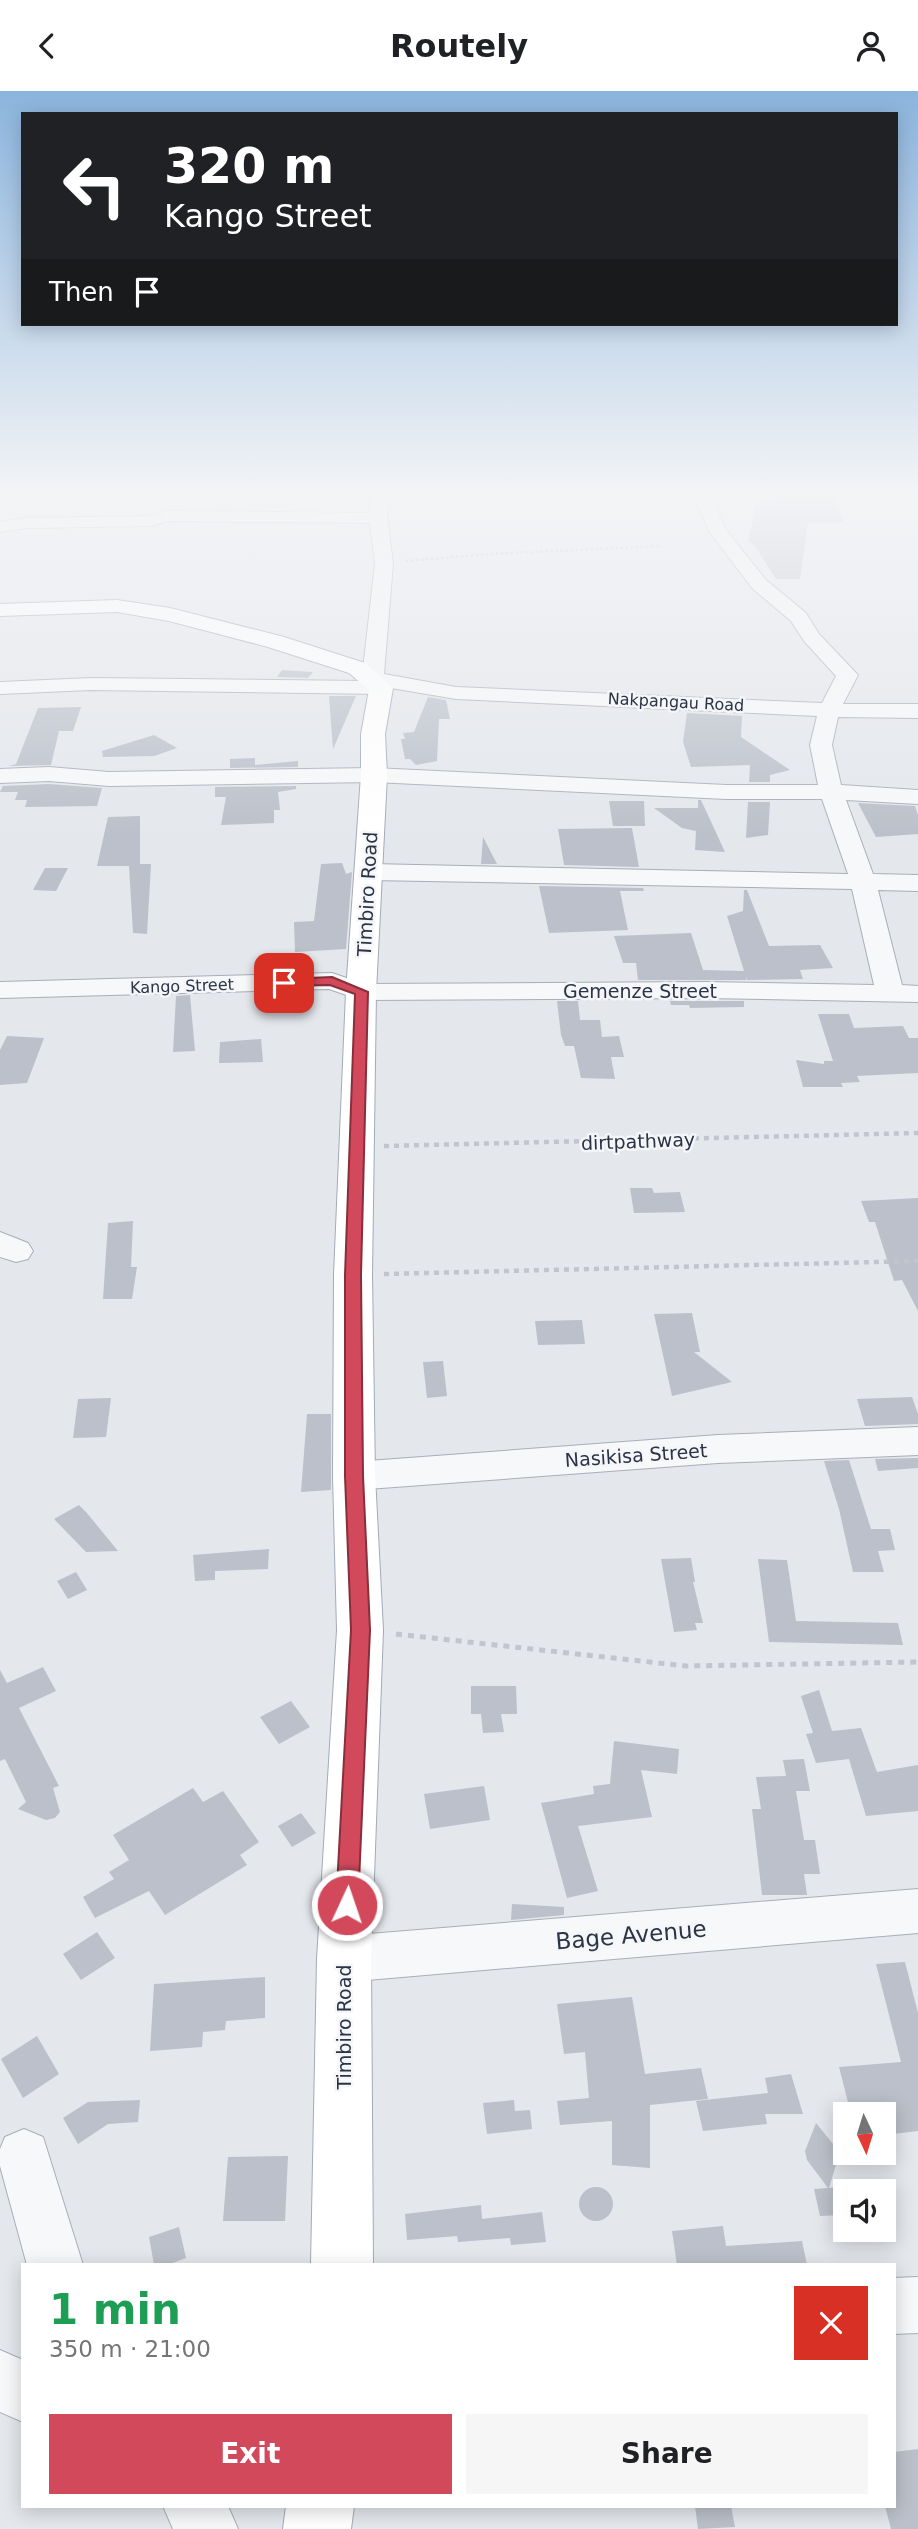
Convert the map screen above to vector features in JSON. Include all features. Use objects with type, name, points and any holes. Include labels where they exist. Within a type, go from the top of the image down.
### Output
[{"type":"main road","points":[[0,610],[117,607],[170,615],[276,642],[357,669],[378,689]]},
{"type":"main road","name":"Timbiro Road","points":[[342,2263],[344,1959],[360,1630],[354,1476],[353,1275],[361,992],[370,872],[373,734],[378,689]]},
{"type":"main road","points":[[317,2529],[320,2508]]},
{"type":"street","name":"Timbiro Road","points":[[378,689],[382,607]]},
{"type":"street","points":[[787,607],[799,617],[811,637],[847,675],[829,710],[821,745],[831,792],[904,993]]},
{"type":"street","name":"Nakpangau Road","points":[[0,688],[91,684],[378,689],[829,710],[918,711]]},
{"type":"street","points":[[0,776],[49,774],[109,779],[374,775],[726,792],[831,792],[918,797]]},
{"type":"street","points":[[370,872],[918,883]]},
{"type":"street","name":"Kango Street","points":[[0,990],[332,981],[361,992]]},
{"type":"street","name":"Gemenze Street","points":[[361,992],[705,990],[904,993]]},
{"type":"street","name":"Nasikisa Street","points":[[354,1476],[718,1449],[918,1441]]},
{"type":"street","name":"Bage Avenue","points":[[344,1959],[918,1910]]},
{"type":"street","points":[[23,2156],[54,2263]]},
{"type":"street","points":[[896,2306],[918,2305]]},
{"type":"street","points":[[0,2379],[21,2392]]},
{"type":"street","points":[[195,2508],[207,2529]]},
{"type":"path","name":"dirtpathway","points":[[357,1146],[918,1133]]},
{"type":"path","points":[[353,1275],[918,1261]]},
{"type":"path","points":[[360,1630],[686,1666],[918,1662]]},
{"type":"building","points":[[282,670],[313,672],[308,678],[277,677]]},
{"type":"building","points":[[329,696],[356,696],[333,749]]},
{"type":"building","points":[[428,697],[446,700],[450,719],[439,719],[437,761],[416,765],[410,759],[405,759],[401,739],[405,739],[403,733],[414,732]]},
{"type":"building","points":[[81,707],[73,731],[59,731],[51,765],[9,766],[16,764],[38,708]]},
{"type":"building","points":[[687,713],[742,716],[741,737],[790,770],[770,775],[770,782],[749,782],[750,765],[691,767],[683,742]]},
{"type":"building","points":[[154,735],[177,748],[154,756],[103,757],[102,751]]},
{"type":"building","points":[[255,758],[255,765],[298,761],[298,767],[230,768],[230,759]]},
{"type":"building","points":[[49,784],[102,788],[97,806],[25,807],[27,800],[15,800],[18,792],[0,792],[3,786]]},
{"type":"building","points":[[296,786],[296,789],[278,792],[280,810],[274,810],[274,823],[221,825],[226,797],[215,797],[215,787]]},
{"type":"building","points":[[698,800],[701,800],[725,852],[695,850],[696,831],[682,828],[654,808],[698,808]]},
{"type":"building","points":[[609,801],[644,801],[645,826],[613,826]]},
{"type":"building","points":[[748,802],[770,802],[768,835],[746,838]]},
{"type":"building","points":[[858,803],[915,806],[918,834],[876,837]]},
{"type":"building","points":[[140,816],[140,864],[151,864],[147,934],[133,933],[129,866],[97,866],[108,817]]},
{"type":"building","points":[[632,828],[639,867],[564,865],[558,829]]},
{"type":"building","points":[[483,837],[497,864],[481,864]]},
{"type":"building","points":[[342,863],[346,874],[352,872],[346,949],[295,952],[294,922],[314,921],[321,864]]},
{"type":"building","points":[[45,868],[68,868],[56,891],[33,890]]},
{"type":"building","points":[[539,886],[643,888],[644,891],[620,891],[628,930],[549,933]]},
{"type":"building","points":[[744,890],[747,890],[769,946],[820,945],[833,968],[800,970],[803,979],[747,980],[746,977],[746,980],[638,980],[636,963],[623,963],[614,936],[691,933],[703,970],[744,971],[727,916],[743,911]]},
{"type":"building","points":[[190,995],[195,1051],[173,1052],[176,996]]},
{"type":"building","points":[[557,1001],[578,1001],[580,1020],[600,1020],[602,1037],[619,1036],[624,1057],[611,1057],[615,1079],[581,1078],[574,1046],[565,1046],[561,1035]]},
{"type":"building","points":[[670,1001],[744,1001],[744,1007],[690,1008],[689,1005],[671,1005]]},
{"type":"building","points":[[818,1014],[849,1014],[854,1028],[903,1026],[909,1038],[918,1038],[918,1073],[857,1076],[860,1082],[841,1083],[843,1087],[803,1087],[796,1060],[824,1064],[824,1061],[833,1061]]},
{"type":"building","points":[[7,1036],[44,1038],[27,1083],[0,1085],[0,1050]]},
{"type":"building","points":[[261,1039],[263,1062],[219,1063],[220,1042]]},
{"type":"building","points":[[630,1188],[652,1188],[654,1193],[680,1192],[685,1212],[634,1213]]},
{"type":"building","points":[[918,1198],[918,1311],[902,1280],[894,1281],[875,1222],[869,1222],[861,1201]]},
{"type":"building","points":[[133,1221],[131,1267],[137,1267],[132,1299],[103,1299],[108,1223]]},
{"type":"building","points":[[692,1313],[700,1352],[694,1352],[732,1382],[672,1396],[654,1314]]},
{"type":"building","points":[[582,1320],[585,1344],[538,1345],[535,1321]]},
{"type":"building","points":[[443,1361],[447,1396],[427,1398],[423,1362]]},
{"type":"building","points":[[912,1397],[918,1414],[918,1424],[865,1426],[857,1399]]},
{"type":"building","points":[[111,1398],[106,1437],[73,1438],[78,1399]]},
{"type":"building","points":[[307,1414],[331,1414],[331,1490],[301,1492]]},
{"type":"building","points":[[918,1458],[918,1468],[878,1471],[875,1459]]},
{"type":"building","points":[[849,1460],[871,1529],[890,1529],[895,1550],[878,1551],[884,1572],[853,1572],[839,1509],[824,1461]]},
{"type":"building","points":[[79,1505],[118,1551],[86,1552],[54,1519]]},
{"type":"building","points":[[269,1549],[268,1569],[215,1571],[215,1580],[195,1581],[193,1555]]},
{"type":"building","points":[[691,1558],[693,1582],[703,1623],[695,1623],[697,1630],[674,1632],[661,1559]]},
{"type":"building","points":[[758,1559],[787,1560],[796,1621],[898,1623],[903,1645],[769,1642]]},
{"type":"building","points":[[76,1572],[87,1590],[68,1599],[57,1581]]},
{"type":"building","points":[[43,1667],[56,1691],[19,1708],[59,1786],[53,1788],[60,1812],[55,1818],[46,1820],[18,1809],[26,1802],[5,1759],[0,1761],[0,1670],[7,1683]]},
{"type":"building","points":[[471,1686],[516,1686],[517,1714],[501,1714],[504,1732],[483,1733],[481,1714],[471,1714]]},
{"type":"building","points":[[819,1690],[832,1731],[861,1728],[877,1772],[918,1765],[918,1811],[866,1816],[849,1759],[816,1763],[806,1734],[813,1733],[801,1696]]},
{"type":"building","points":[[291,1701],[310,1727],[279,1744],[260,1717]]},
{"type":"building","points":[[614,1741],[679,1749],[677,1774],[641,1770],[652,1817],[578,1826],[598,1891],[567,1898],[541,1803],[594,1794],[593,1786],[610,1784]]},
{"type":"building","points":[[804,1759],[810,1791],[796,1791],[804,1840],[815,1840],[820,1874],[804,1874],[807,1895],[762,1895],[752,1809],[761,1809],[756,1777],[786,1776],[783,1760]]},
{"type":"building","points":[[484,1786],[490,1820],[430,1829],[424,1794]]},
{"type":"building","points":[[193,1788],[203,1802],[223,1791],[259,1842],[240,1855],[247,1865],[165,1915],[149,1891],[95,1918],[83,1897],[114,1879],[109,1872],[129,1860],[113,1835]]},
{"type":"building","points":[[301,1813],[316,1833],[292,1847],[278,1826]]},
{"type":"building","points":[[512,1904],[564,1907],[564,1915],[511,1920]]},
{"type":"building","points":[[97,1932],[115,1958],[81,1980],[63,1954]]},
{"type":"building","points":[[905,1962],[918,2013],[918,2131],[896,2134],[896,2102],[848,2102],[839,2067],[901,2062],[876,1964]]},
{"type":"building","points":[[265,1977],[265,2018],[226,2021],[225,2030],[203,2032],[202,2047],[150,2051],[154,1984]]},
{"type":"building","points":[[632,1997],[645,2074],[701,2068],[708,2099],[650,2105],[650,2168],[612,2165],[612,2121],[560,2125],[557,2101],[589,2098],[585,2052],[564,2054],[557,2004]]},
{"type":"building","points":[[37,2036],[59,2074],[23,2098],[1,2059]]},
{"type":"building","points":[[791,2074],[803,2114],[765,2114],[767,2124],[703,2131],[696,2101],[768,2093],[765,2078]]},
{"type":"building","points":[[140,2100],[138,2122],[108,2124],[78,2144],[63,2118],[88,2102]]},
{"type":"building","points":[[514,2100],[515,2111],[530,2110],[532,2129],[487,2134],[483,2103]]},
{"type":"building","points":[[816,2123],[833,2144],[833,2165],[836,2165],[829,2188],[833,2187],[833,2215],[820,2216],[814,2189],[828,2188],[807,2160],[805,2151]]},
{"type":"building","points":[[288,2156],[285,2221],[223,2221],[228,2157]]},
{"type":"building","points":[[596,2187],[608,2192],[613,2204],[608,2216],[596,2221],[584,2216],[579,2204],[584,2192]]},
{"type":"building","points":[[481,2205],[482,2219],[542,2212],[546,2242],[511,2245],[510,2238],[458,2242],[457,2236],[407,2240],[405,2214]]},
{"type":"building","points":[[723,2226],[726,2246],[802,2241],[807,2263],[677,2263],[672,2231]]},
{"type":"building","points":[[179,2227],[186,2258],[172,2263],[154,2263],[149,2237]]},
{"type":"building","points":[[918,2449],[918,2529],[891,2529],[886,2508],[896,2508],[896,2452]]},
{"type":"building","points":[[695,2508],[731,2508],[735,2527],[698,2529]]},
{"type":"route","points":[[284,983],[332,981],[361,992],[353,1275],[354,1476],[360,1630],[347,1905]]}]
